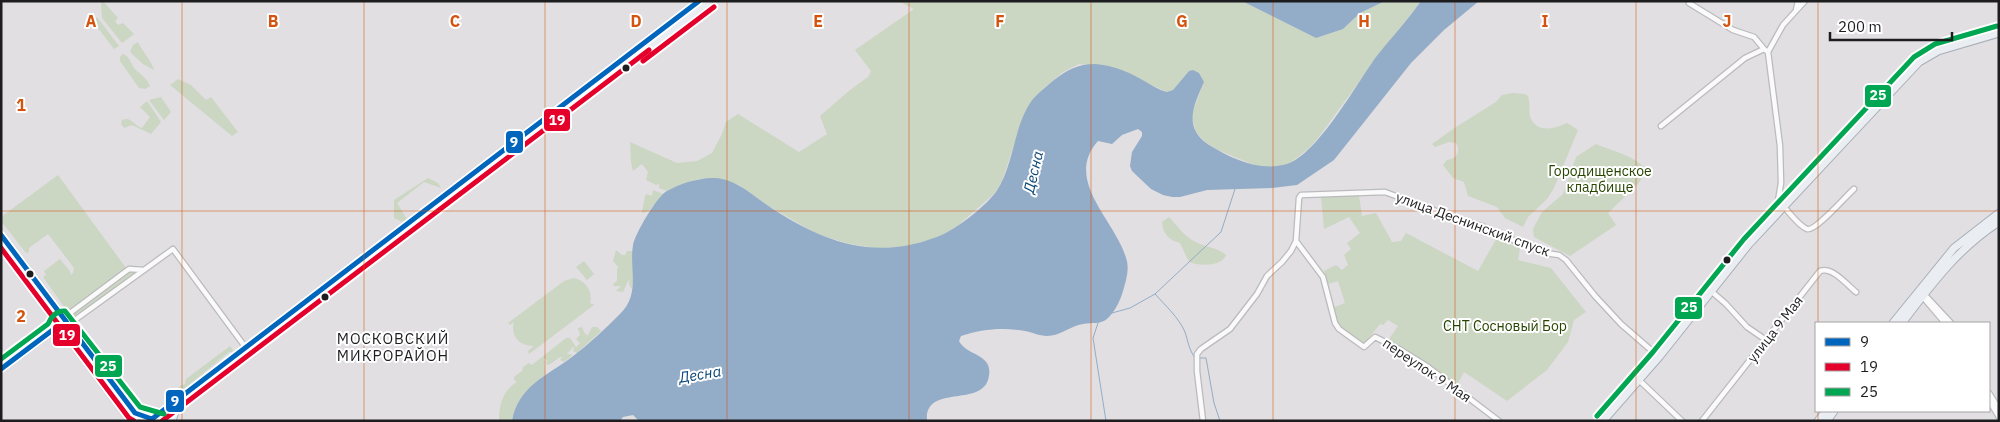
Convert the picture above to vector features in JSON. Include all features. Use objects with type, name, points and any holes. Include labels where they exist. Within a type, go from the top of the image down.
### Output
[{"type":"main road","points":[[172,421],[177,405],[247,349],[699,1]]},
{"type":"main road","points":[[147,419],[247,349],[449,201],[709,1]]},
{"type":"main road","points":[[1603,421],[1659,357],[1749,244],[1919,62],[1938,51],[1999,32]]},
{"type":"main road","points":[[1903,322],[1954,248],[1969,234],[1999,214]]},
{"type":"main road","points":[[1894,322],[1960,252],[1999,222]]},
{"type":"main road","points":[[1,235],[58,323]]},
{"type":"main road","points":[[1,248],[58,323],[65,328],[135,413],[147,419],[163,421]]},
{"type":"main road","points":[[1,369],[58,323]]},
{"type":"main road","points":[[65,328],[131,421]]},
{"type":"street","points":[[1796,10],[1798,1]]},
{"type":"street","points":[[1661,126],[1745,58],[1766,51],[1783,25],[1805,1]]},
{"type":"street","points":[[1689,3],[1733,30],[1754,37],[1766,51],[1780,146],[1781,183],[1778,201],[1782,208],[1805,229],[1812,229],[1820,224],[1854,188]]},
{"type":"street","name":"улица Деснинский спуск","points":[[1296,242],[1299,198],[1301,195],[1385,192],[1392,194],[1434,211],[1482,226],[1529,248],[1564,257],[1608,310],[1659,357]]},
{"type":"street","points":[[1203,421],[1196,371],[1197,354],[1201,348],[1230,329],[1257,294],[1267,276],[1286,257],[1296,242]]},
{"type":"street","name":"переулок 9 Мая","points":[[1296,242],[1323,277],[1332,316],[1339,329],[1364,347],[1375,337],[1400,349],[1499,421]]},
{"type":"street","points":[[144,270],[129,269],[58,323],[65,328],[173,249],[247,349]]},
{"type":"street","name":"улица 9 Мая","points":[[1702,421],[1820,271],[1825,269],[1830,271],[1856,292]]},
{"type":"street","points":[[1711,291],[1747,327],[1766,340]]},
{"type":"street","points":[[1921,293],[1944,322]]},
{"type":"street","points":[[1921,293],[1950,322]]},
{"type":"street","points":[[1639,380],[1682,421]]},
{"type":"street","points":[[1990,395],[1999,409]]},
{"type":"street","points":[[1990,402],[1999,417]]},
{"type":"green space","points":[[103,1],[118,18],[115,21],[118,25],[123,23],[134,34],[122,43],[102,18],[101,3]]},
{"type":"green space","points":[[898,1],[1242,1],[1316,38],[1343,29],[1360,13],[1385,1],[1421,1],[1318,138],[1289,164],[1275,167],[1259,167],[1206,143],[1196,132],[1191,116],[1204,82],[1189,71],[1173,90],[1167,92],[1111,67],[1079,64],[1063,72],[1044,88],[1024,115],[1002,181],[995,193],[956,227],[937,238],[907,246],[882,249],[850,244],[817,234],[767,205],[739,185],[715,178],[698,179],[667,191],[659,188],[659,184],[656,185],[646,180],[648,172],[642,164],[633,171],[630,142],[677,163],[697,161],[712,153],[726,122],[738,114],[799,152],[827,134],[820,116],[868,77],[871,71],[855,50],[914,9]]},
{"type":"green space","points":[[97,17],[119,46],[114,49],[94,23]]},
{"type":"green space","points":[[138,42],[154,70],[143,64],[130,52],[133,45]]},
{"type":"green space","points":[[123,54],[128,57],[134,68],[146,79],[150,86],[145,89],[139,88],[120,61],[120,57]]},
{"type":"green space","points":[[178,79],[191,85],[206,100],[211,97],[238,132],[232,136],[170,85]]},
{"type":"green space","points":[[1513,93],[1528,96],[1530,116],[1536,126],[1551,128],[1567,123],[1578,130],[1554,188],[1547,199],[1528,217],[1523,227],[1505,218],[1497,207],[1468,196],[1464,182],[1453,178],[1443,165],[1457,154],[1458,147],[1456,143],[1449,142],[1435,147],[1432,144],[1496,102],[1502,95]]},
{"type":"green space","points":[[161,97],[171,112],[164,120],[149,100]]},
{"type":"green space","points":[[147,101],[161,122],[151,134],[132,125],[124,128],[121,124],[122,120],[128,119],[142,128],[150,117],[140,107]]},
{"type":"green space","name":"Городищенское кладбище","points":[[1596,144],[1630,157],[1647,170],[1638,184],[1608,213],[1616,225],[1570,256],[1534,237],[1533,229],[1542,212],[1563,194],[1576,157]]},
{"type":"green space","points":[[58,175],[126,268],[67,311],[43,277],[46,275],[44,271],[60,259],[71,275],[74,268],[48,234],[29,248],[29,252],[26,253],[1,221],[1,217]]},
{"type":"green space","points":[[428,178],[438,183],[441,188],[424,182],[397,203],[407,219],[409,219],[405,223],[394,218],[394,200]]},
{"type":"green space","points":[[653,190],[663,194],[650,210],[643,213],[645,196],[647,194],[652,196]]},
{"type":"green space","name":"СНТ Сосновый Бор","points":[[1359,196],[1362,216],[1376,213],[1392,242],[1401,241],[1406,233],[1478,271],[1498,236],[1511,245],[1520,248],[1518,260],[1551,268],[1586,312],[1574,320],[1568,342],[1547,370],[1507,401],[1464,372],[1456,387],[1389,339],[1398,326],[1388,320],[1383,325],[1380,324],[1364,344],[1348,334],[1340,325],[1332,308],[1345,303],[1338,281],[1328,284],[1324,271],[1336,265],[1342,270],[1348,265],[1344,255],[1351,249],[1347,243],[1360,233],[1349,217],[1324,229],[1321,197]]},
{"type":"green space","points":[[1169,217],[1188,238],[1218,250],[1226,255],[1224,259],[1215,264],[1189,262],[1180,243],[1165,233],[1162,222]]},
{"type":"green space","points":[[616,250],[622,255],[625,255],[627,251],[633,251],[634,275],[632,289],[629,285],[629,279],[623,292],[616,291],[621,286],[613,286],[617,281],[617,268],[619,268],[613,261]]},
{"type":"green space","points":[[584,261],[594,274],[587,280],[576,267]]},
{"type":"green space","points":[[129,270],[133,270],[134,276],[74,320],[69,314]]},
{"type":"green space","points":[[574,278],[588,287],[591,299],[590,304],[594,305],[529,354],[528,351],[534,346],[520,343],[513,332],[514,322],[510,325],[508,323],[564,281]]},
{"type":"green space","points":[[582,327],[585,334],[588,335],[592,327],[597,327],[601,331],[577,353],[573,351],[573,347],[567,354],[572,356],[564,362],[560,360],[562,357],[560,357],[549,365],[546,364],[547,360],[544,358],[545,374],[520,399],[512,421],[499,421],[503,398],[508,389],[517,382],[514,380],[514,377],[522,371],[523,367],[529,363],[532,365],[566,338],[570,338],[576,347],[580,343],[576,339],[580,335],[578,328]]},
{"type":"green space","points":[[230,346],[233,350],[232,352],[229,352],[185,388],[177,390],[185,384],[186,379]]},
{"type":"water","points":[[1242,1],[1385,1],[1360,13],[1343,29],[1316,38]]},
{"type":"water","name":"Десна","points":[[1421,1],[1479,1],[1444,30],[1411,63],[1334,160],[1297,185],[1272,188],[1207,190],[1180,197],[1172,197],[1151,189],[1132,171],[1130,166],[1132,152],[1142,136],[1142,132],[1138,129],[1122,135],[1112,144],[1098,141],[1089,156],[1086,170],[1089,185],[1095,200],[1120,244],[1128,266],[1123,291],[1115,309],[1102,322],[1078,325],[1052,336],[1001,329],[985,330],[961,336],[959,341],[963,346],[979,356],[988,365],[988,380],[983,388],[974,393],[943,399],[934,403],[928,410],[927,421],[639,421],[633,415],[623,417],[620,421],[512,421],[515,409],[527,390],[585,347],[626,306],[630,298],[633,281],[633,245],[652,207],[663,194],[672,188],[703,179],[722,179],[742,188],[807,229],[847,244],[889,248],[911,245],[950,231],[984,205],[996,192],[1002,181],[1021,121],[1026,109],[1035,96],[1068,71],[1078,66],[1095,64],[1122,70],[1167,92],[1173,90],[1189,71],[1193,70],[1199,73],[1204,82],[1194,107],[1193,123],[1195,131],[1201,138],[1218,150],[1246,163],[1267,166],[1287,164],[1299,158],[1324,133],[1376,57]]},
{"type":"waterway","points":[[1195,358],[1179,322],[1155,294],[1221,232],[1235,189]]},
{"type":"waterway","points":[[1112,313],[1130,308],[1155,294]]},
{"type":"waterway","points":[[1098,323],[1093,338],[1106,421]]},
{"type":"waterway","points":[[1199,358],[1206,358],[1214,403],[1220,421]]},
{"type":"transit line","name":"9","points":[[1,235],[135,413],[152,419],[699,1]]},
{"type":"transit line","name":"19","points":[[643,61],[714,7]]},
{"type":"transit line","name":"25","points":[[1597,416],[1653,352],[1744,239],[1914,57],[1935,44],[1997,26]]},
{"type":"transit line","name":"19","points":[[162,421],[649,50]]},
{"type":"transit line","name":"19","points":[[1,248],[129,418],[134,421]]},
{"type":"transit line","name":"25","points":[[1,359],[48,324],[55,314],[65,311],[140,407],[164,414]]},
{"type":"transit line","name":"9","points":[[1,369],[54,329],[62,330]]},
{"type":"district","name":"МОСКОВСКИЙ МИКРОРАЙОН","points":[[393,346]]}]
